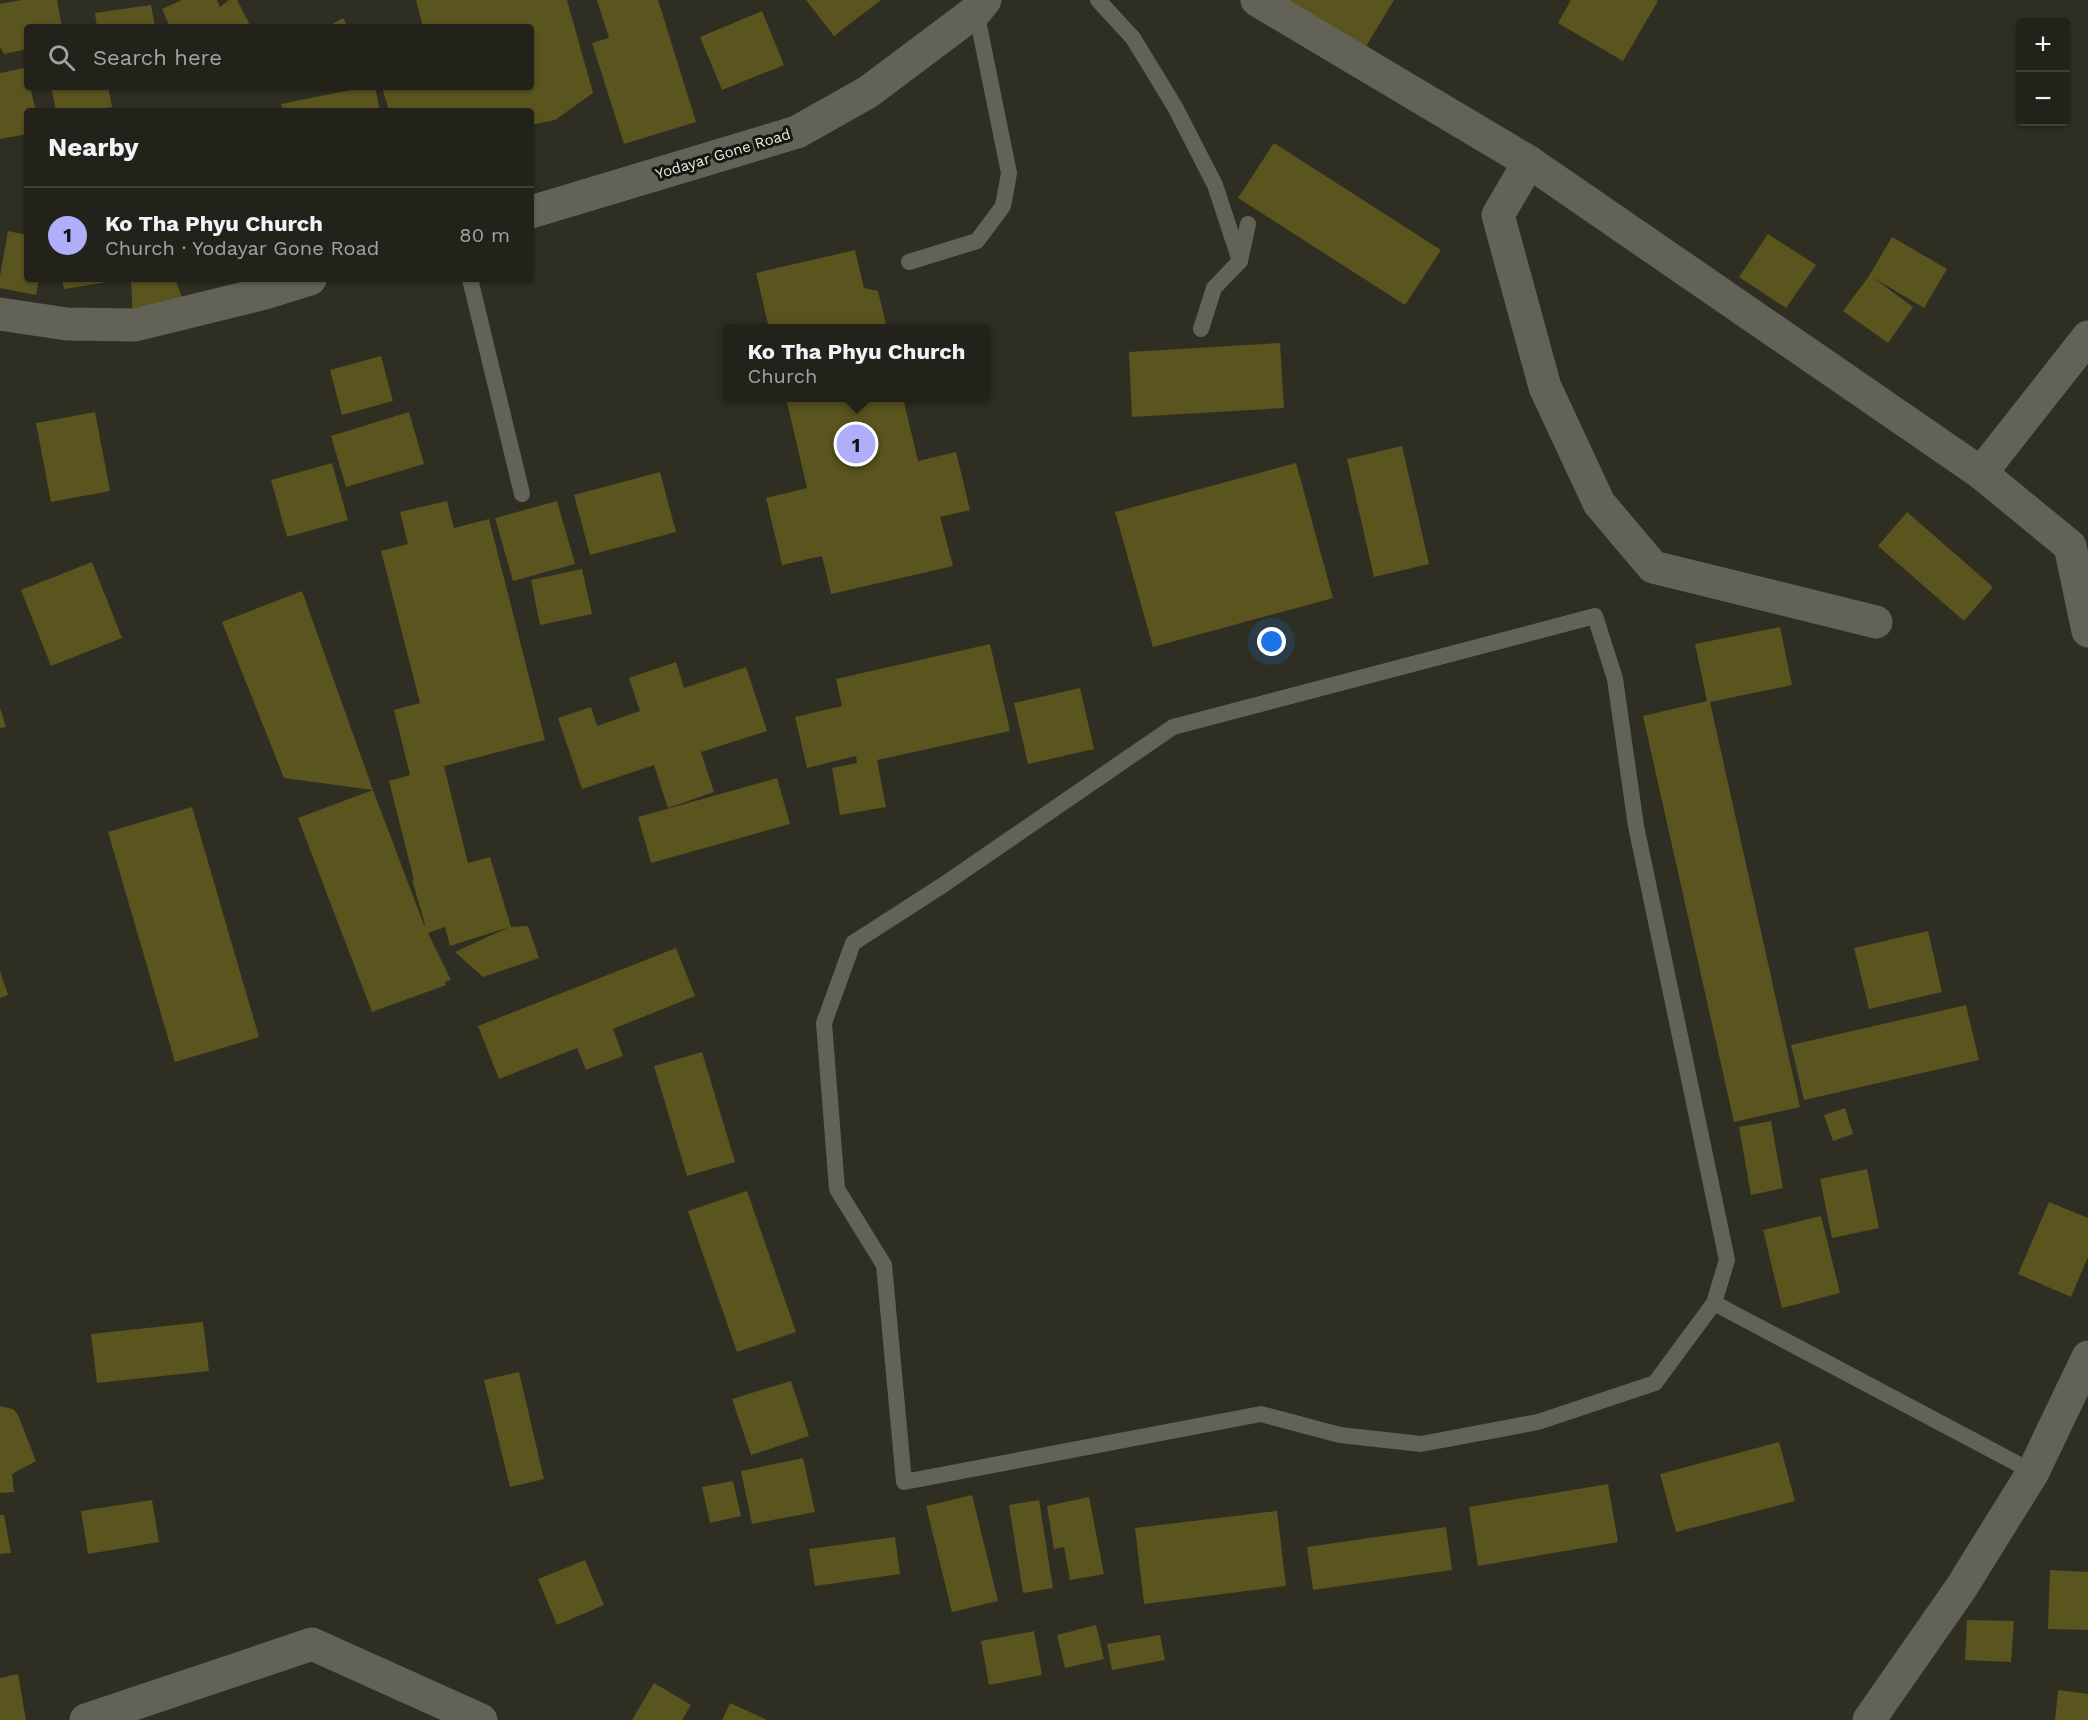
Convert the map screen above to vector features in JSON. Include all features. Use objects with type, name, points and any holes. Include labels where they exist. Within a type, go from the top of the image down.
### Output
[{"type":"street","points":[[1257,0],[1529,162],[1981,473],[2070,546],[2088,631]]},
{"type":"street","name":"Yodayar Gone Road","points":[[534,211],[797,132],[868,92],[981,5]]},
{"type":"street","points":[[1529,162],[1498,215],[1545,387],[1599,503],[1653,567],[1876,622]]},
{"type":"street","points":[[0,314],[67,324],[135,325],[300,282]]},
{"type":"street","points":[[1981,473],[2088,338]]},
{"type":"street","points":[[1869,1720],[1961,1588],[2034,1472],[2088,1357]]},
{"type":"street","points":[[86,1720],[312,1644],[481,1720]]},
{"type":"lane","points":[[1098,0],[1133,38],[1175,107],[1215,185],[1240,261]]},
{"type":"lane","points":[[909,262],[977,241],[1003,206],[1009,173],[981,5]]},
{"type":"lane","points":[[1201,329],[1214,288],[1240,261],[1248,224]]},
{"type":"lane","points":[[471,282],[522,494]]},
{"type":"lane","points":[[1595,616],[1615,679],[1636,826],[1727,1260],[1714,1303],[1655,1383],[1538,1422],[1421,1444],[1340,1435],[1261,1414],[904,1482],[884,1265],[837,1189],[824,1023],[853,943],[953,878],[1173,727],[1595,616]]},
{"type":"lane","points":[[1714,1303],[2034,1472]]},
{"type":"building","points":[[21,0],[57,0],[61,24],[24,24],[24,50],[4,54],[0,47],[0,4]]},
{"type":"building","points":[[182,0],[217,0],[220,7],[229,0],[237,0],[249,24],[169,24],[162,9]]},
{"type":"building","points":[[416,0],[567,0],[593,93],[555,120],[534,124],[534,108],[388,108],[383,90],[534,90],[534,24],[422,24]]},
{"type":"building","points":[[597,0],[658,0],[696,122],[624,144],[592,43],[609,38]]},
{"type":"building","points":[[806,0],[881,0],[834,36]]},
{"type":"building","points":[[1282,0],[1394,0],[1365,48]]},
{"type":"building","points":[[1571,0],[1658,1],[1623,61],[1558,23]]},
{"type":"building","points":[[151,5],[154,24],[97,24],[95,13]]},
{"type":"building","points":[[762,11],[784,65],[722,90],[700,37]]},
{"type":"building","points":[[343,18],[346,24],[332,24]]},
{"type":"building","points":[[24,68],[24,90],[31,90],[35,108],[24,108],[24,135],[0,139],[0,73]]},
{"type":"building","points":[[52,90],[109,90],[112,107],[105,108],[55,108]]},
{"type":"building","points":[[350,90],[376,90],[379,108],[282,108],[281,104]]},
{"type":"building","points":[[1274,143],[1441,250],[1405,305],[1238,198]]},
{"type":"building","points":[[8,231],[24,234],[24,282],[38,282],[36,295],[0,288]]},
{"type":"building","points":[[1768,234],[1816,265],[1786,308],[1739,277]]},
{"type":"building","points":[[1892,237],[1947,269],[1924,308],[1872,277],[1913,307],[1888,343],[1843,311],[1869,276]]},
{"type":"building","points":[[855,250],[864,288],[878,291],[886,324],[768,324],[756,273]]},
{"type":"building","points":[[63,282],[108,282],[64,289]]},
{"type":"building","points":[[131,282],[176,282],[186,307],[133,321]]},
{"type":"building","points":[[1280,343],[1284,408],[1132,417],[1129,352]]},
{"type":"building","points":[[381,356],[393,401],[342,415],[330,370]]},
{"type":"building","points":[[787,402],[904,402],[918,461],[956,452],[970,510],[940,517],[953,566],[831,594],[822,556],[782,565],[766,498],[807,488]]},
{"type":"building","points":[[95,412],[110,491],[51,502],[36,423]]},
{"type":"building","points":[[409,412],[424,464],[346,487],[331,436]]},
{"type":"building","points":[[1402,446],[1429,564],[1374,577],[1347,459]]},
{"type":"building","points":[[332,463],[348,520],[287,537],[271,480]]},
{"type":"building","points":[[1296,463],[1333,598],[1153,647],[1115,512]]},
{"type":"building","points":[[660,472],[676,532],[590,555],[574,495]]},
{"type":"building","points":[[447,501],[454,528],[489,519],[545,740],[444,766],[468,863],[490,857],[511,927],[528,926],[539,958],[483,977],[455,952],[509,927],[450,946],[445,927],[428,933],[451,980],[445,982],[446,985],[372,1012],[298,818],[373,790],[425,924],[412,880],[414,880],[389,781],[410,775],[394,710],[420,703],[381,551],[408,544],[400,512]]},
{"type":"building","points":[[557,501],[575,564],[513,581],[495,518]]},
{"type":"building","points":[[1907,512],[1993,587],[1964,621],[1878,546]]},
{"type":"building","points":[[92,562],[122,638],[51,666],[21,590]]},
{"type":"building","points":[[582,569],[592,614],[540,625],[531,580]]},
{"type":"building","points":[[302,591],[373,790],[284,778],[222,622]]},
{"type":"building","points":[[1780,627],[1792,685],[1710,702],[1800,1107],[1734,1122],[1643,716],[1707,701],[1695,644]]},
{"type":"building","points":[[990,644],[1010,731],[877,760],[886,807],[840,815],[832,768],[857,763],[856,756],[807,768],[795,717],[842,706],[836,679]]},
{"type":"building","points":[[676,662],[684,688],[746,667],[767,731],[701,752],[714,792],[668,808],[654,765],[582,789],[558,718],[591,707],[597,726],[640,711],[629,678]]},
{"type":"building","points":[[1080,688],[1094,749],[1028,764],[1014,703]]},
{"type":"building","points":[[0,708],[6,727],[0,728]]},
{"type":"building","points":[[777,778],[790,824],[651,863],[638,817]]},
{"type":"building","points":[[192,807],[259,1037],[175,1062],[108,832]]},
{"type":"building","points":[[1928,931],[1942,992],[1869,1009],[1854,948]]},
{"type":"building","points":[[676,948],[695,996],[613,1029],[623,1056],[586,1070],[577,1048],[499,1079],[478,1026]]},
{"type":"building","points":[[0,971],[8,995],[0,998]]},
{"type":"building","points":[[1966,1005],[1979,1060],[1804,1100],[1791,1045]]},
{"type":"building","points":[[702,1052],[735,1162],[687,1176],[654,1066]]},
{"type":"building","points":[[1845,1108],[1853,1134],[1833,1141],[1824,1115]]},
{"type":"building","points":[[1771,1121],[1783,1188],[1751,1195],[1739,1127]]},
{"type":"building","points":[[1867,1169],[1879,1228],[1832,1238],[1820,1179]]},
{"type":"building","points":[[747,1191],[796,1332],[737,1352],[688,1211]]},
{"type":"building","points":[[2049,1202],[2088,1218],[2088,1257],[2071,1297],[2018,1274]]},
{"type":"building","points":[[1821,1216],[1840,1293],[1782,1308],[1763,1230]]},
{"type":"building","points":[[203,1322],[209,1371],[97,1383],[91,1334]]},
{"type":"building","points":[[519,1372],[544,1479],[510,1487],[484,1380]]},
{"type":"building","points":[[791,1381],[809,1436],[751,1455],[732,1399]]},
{"type":"building","points":[[0,1406],[13,1409],[18,1415],[36,1461],[12,1474],[14,1492],[0,1493]]},
{"type":"building","points":[[1779,1442],[1795,1501],[1676,1532],[1660,1474]]},
{"type":"building","points":[[803,1458],[815,1512],[752,1524],[741,1471]]},
{"type":"building","points":[[733,1481],[741,1516],[710,1523],[702,1487]]},
{"type":"building","points":[[1608,1484],[1618,1542],[1478,1566],[1469,1507]]},
{"type":"building","points":[[972,1495],[998,1601],[952,1612],[926,1506]]},
{"type":"building","points":[[1089,1497],[1104,1574],[1070,1580],[1064,1547],[1054,1549],[1047,1506]]},
{"type":"building","points":[[152,1500],[159,1542],[88,1554],[81,1511]]},
{"type":"building","points":[[1039,1500],[1053,1588],[1023,1593],[1009,1505]]},
{"type":"building","points":[[1277,1511],[1286,1586],[1144,1604],[1135,1528]]},
{"type":"building","points":[[0,1515],[4,1515],[11,1553],[0,1554]]},
{"type":"building","points":[[1446,1527],[1452,1570],[1313,1590],[1307,1547]]},
{"type":"building","points":[[895,1537],[900,1574],[815,1586],[809,1549]]},
{"type":"building","points":[[585,1560],[604,1605],[557,1625],[538,1579]]},
{"type":"building","points":[[2050,1570],[2088,1572],[2088,1630],[2048,1629]]},
{"type":"building","points":[[1967,1620],[2014,1621],[2011,1662],[1965,1660]]},
{"type":"building","points":[[1096,1625],[1104,1659],[1065,1668],[1057,1635]]},
{"type":"building","points":[[1034,1631],[1042,1675],[989,1685],[981,1641]]},
{"type":"building","points":[[1160,1635],[1165,1660],[1112,1670],[1107,1644]]},
{"type":"building","points":[[18,1674],[26,1720],[0,1720],[0,1678]]},
{"type":"building","points":[[654,1683],[691,1705],[682,1720],[632,1720]]},
{"type":"building","points":[[2058,1690],[2088,1694],[2088,1720],[2055,1720]]},
{"type":"building","points":[[730,1703],[767,1720],[722,1720]]},
{"type":"place","name":"Ko Tha Phyu Church","points":[[856,444]]}]
